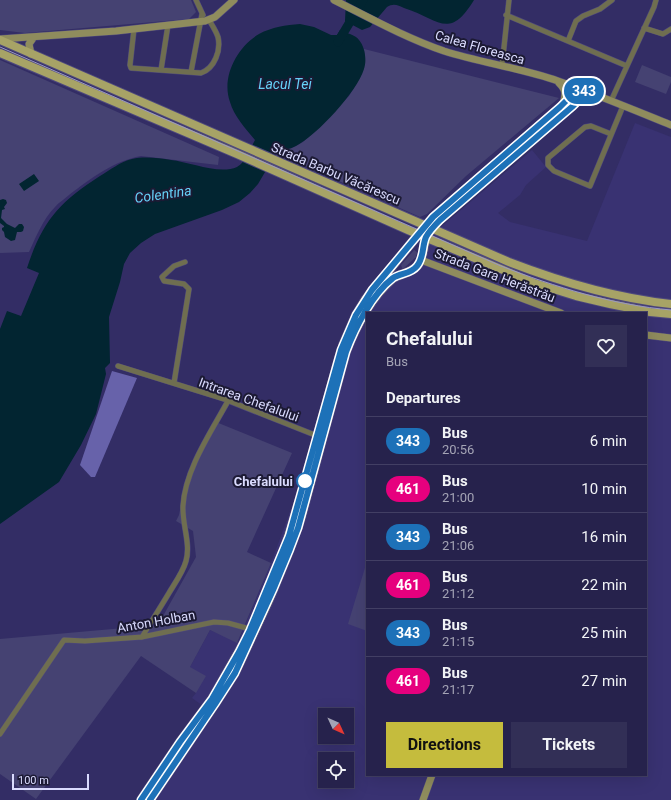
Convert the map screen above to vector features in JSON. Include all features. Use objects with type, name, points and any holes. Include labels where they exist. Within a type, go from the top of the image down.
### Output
[{"type":"main road","points":[[0,40],[134,29],[205,21],[215,17],[234,0]]},
{"type":"main road","name":"Calea Floreasca","points":[[334,0],[381,24],[437,48],[558,81],[671,126]]},
{"type":"main road","points":[[31,54],[29,44],[34,37]]},
{"type":"main road","name":"Strada Barbu Văcărescu","points":[[0,40],[509,262],[556,279],[633,298],[671,304]]},
{"type":"main road","name":"Strada Barbu Văcărescu","points":[[0,52],[507,272],[554,290],[610,304],[650,312],[671,314]]},
{"type":"main road","points":[[558,81],[565,91],[562,106]]},
{"type":"main road","points":[[147,799],[215,704],[244,656],[294,538],[341,350],[356,315],[372,290],[404,253],[430,227],[444,207],[562,106],[578,89]]},
{"type":"main road","points":[[430,227],[573,106],[587,92]]},
{"type":"main road","points":[[147,799],[180,742],[212,699],[250,630],[287,543],[346,352],[355,329],[378,294],[394,278],[416,267],[421,260],[422,236]]},
{"type":"main road","points":[[404,253],[398,263],[398,268],[404,274]]},
{"type":"main road","name":"Strada Gara Herăstrău","points":[[421,260],[558,312]]},
{"type":"main road","points":[[647,335],[671,338]]},
{"type":"main road","points":[[423,800],[432,776]]},
{"type":"street","points":[[134,29],[130,66],[133,69],[198,73],[205,71],[213,64],[217,55],[219,42],[217,35],[205,21],[196,0]]},
{"type":"street","points":[[502,66],[506,15],[509,0]]},
{"type":"street","points":[[568,41],[575,23],[579,18],[600,9],[612,0]]},
{"type":"street","points":[[611,102],[656,0]]},
{"type":"street","points":[[506,15],[627,66]]},
{"type":"street","points":[[190,72],[205,21]]},
{"type":"street","points":[[161,70],[168,25]]},
{"type":"street","points":[[644,28],[663,34],[671,29]]},
{"type":"street","points":[[611,134],[591,126],[585,127],[548,158],[548,165],[554,171],[590,186],[623,106]]},
{"type":"street","points":[[174,384],[189,289],[184,284],[164,281],[162,277],[174,266],[185,262]]},
{"type":"street","name":"Intrarea Chefalului","points":[[118,366],[228,401],[320,437]]},
{"type":"street","points":[[142,637],[180,576],[186,560],[187,548],[183,521],[183,505],[188,482],[197,457],[228,401]]},
{"type":"street","name":"Anton Holban","points":[[0,734],[64,640],[85,641],[142,637],[214,622],[228,623],[250,630]]},
{"type":"shaded area","points":[[0,0],[191,0],[196,12],[189,19],[25,33],[0,30]]},
{"type":"shaded area","points":[[364,49],[559,98],[466,176],[427,214],[420,217],[276,153],[278,150],[288,150],[303,142],[349,96],[360,77],[365,58]]},
{"type":"shaded area","points":[[0,60],[219,157],[218,165],[141,156],[121,162],[94,177],[57,205],[43,223],[29,252],[0,253]]},
{"type":"shaded area","points":[[642,65],[671,77],[671,82],[666,94],[635,82]]},
{"type":"shaded area","points":[[635,123],[671,137],[671,800],[147,800],[206,708],[192,698],[196,693],[190,667],[210,630],[238,642],[271,563],[291,509],[304,513],[346,359],[366,318],[366,776],[647,776],[647,312],[370,312],[392,282],[407,277],[442,226],[532,150],[546,167],[526,185],[520,195],[498,213],[510,222],[587,241]]},
{"type":"shaded area","points":[[414,250],[417,252],[416,257],[404,268],[402,268],[401,265]]},
{"type":"shaded area","points":[[112,371],[137,378],[95,477],[91,477],[80,465]]},
{"type":"shaded area","points":[[216,422],[292,453],[247,552],[271,563],[237,643],[210,630],[190,667],[206,676],[196,693],[141,656],[36,799],[0,774],[0,639],[158,625],[196,557],[193,531],[176,521],[179,515],[185,485]]},
{"type":"shaded area","points":[[366,564],[366,631],[348,624]]},
{"type":"water","points":[[346,0],[474,0],[465,13],[457,20],[443,24],[400,6],[391,5],[387,7],[370,27],[362,30],[345,21]]},
{"type":"water","name":"Lacul Tei","points":[[300,24],[314,27],[331,35],[337,35],[340,30],[358,38],[363,46],[365,58],[364,69],[360,78],[345,101],[314,133],[292,148],[278,150],[258,184],[239,202],[222,210],[155,234],[141,243],[130,253],[124,264],[109,317],[110,363],[105,368],[106,374],[96,414],[81,445],[59,482],[0,524],[0,329],[7,311],[21,316],[39,273],[27,268],[39,238],[46,226],[54,214],[73,195],[115,166],[128,160],[157,158],[222,170],[240,165],[245,159],[255,140],[237,117],[230,102],[228,92],[229,73],[244,47],[259,34],[279,27]]},
{"type":"water","points":[[34,174],[39,181],[24,191],[19,184]]},
{"type":"water","points":[[0,200],[6,200],[7,203],[4,207],[5,209],[2,210],[1,218],[7,224],[15,228],[19,224],[22,224],[24,227],[23,231],[17,232],[15,240],[11,241],[5,237],[2,230],[4,226],[0,223]]},
{"type":"waterway","name":"Colentina","points":[[338,42],[363,0]]},
{"type":"tram line","points":[[0,47],[501,266],[584,294],[649,308],[671,310]]},
{"type":"bus line","name":"343","points":[[141,800],[180,742],[212,699],[250,630],[287,543],[341,350],[350,327],[361,307],[372,290],[433,217],[560,107],[578,89],[587,92],[573,106],[440,220],[426,237],[421,260],[418,265],[412,271],[391,280],[378,294],[355,329],[346,352],[298,528],[269,600],[235,673],[150,800]]},
{"type":"place","name":"Chefalului","points":[[305,481]]}]
